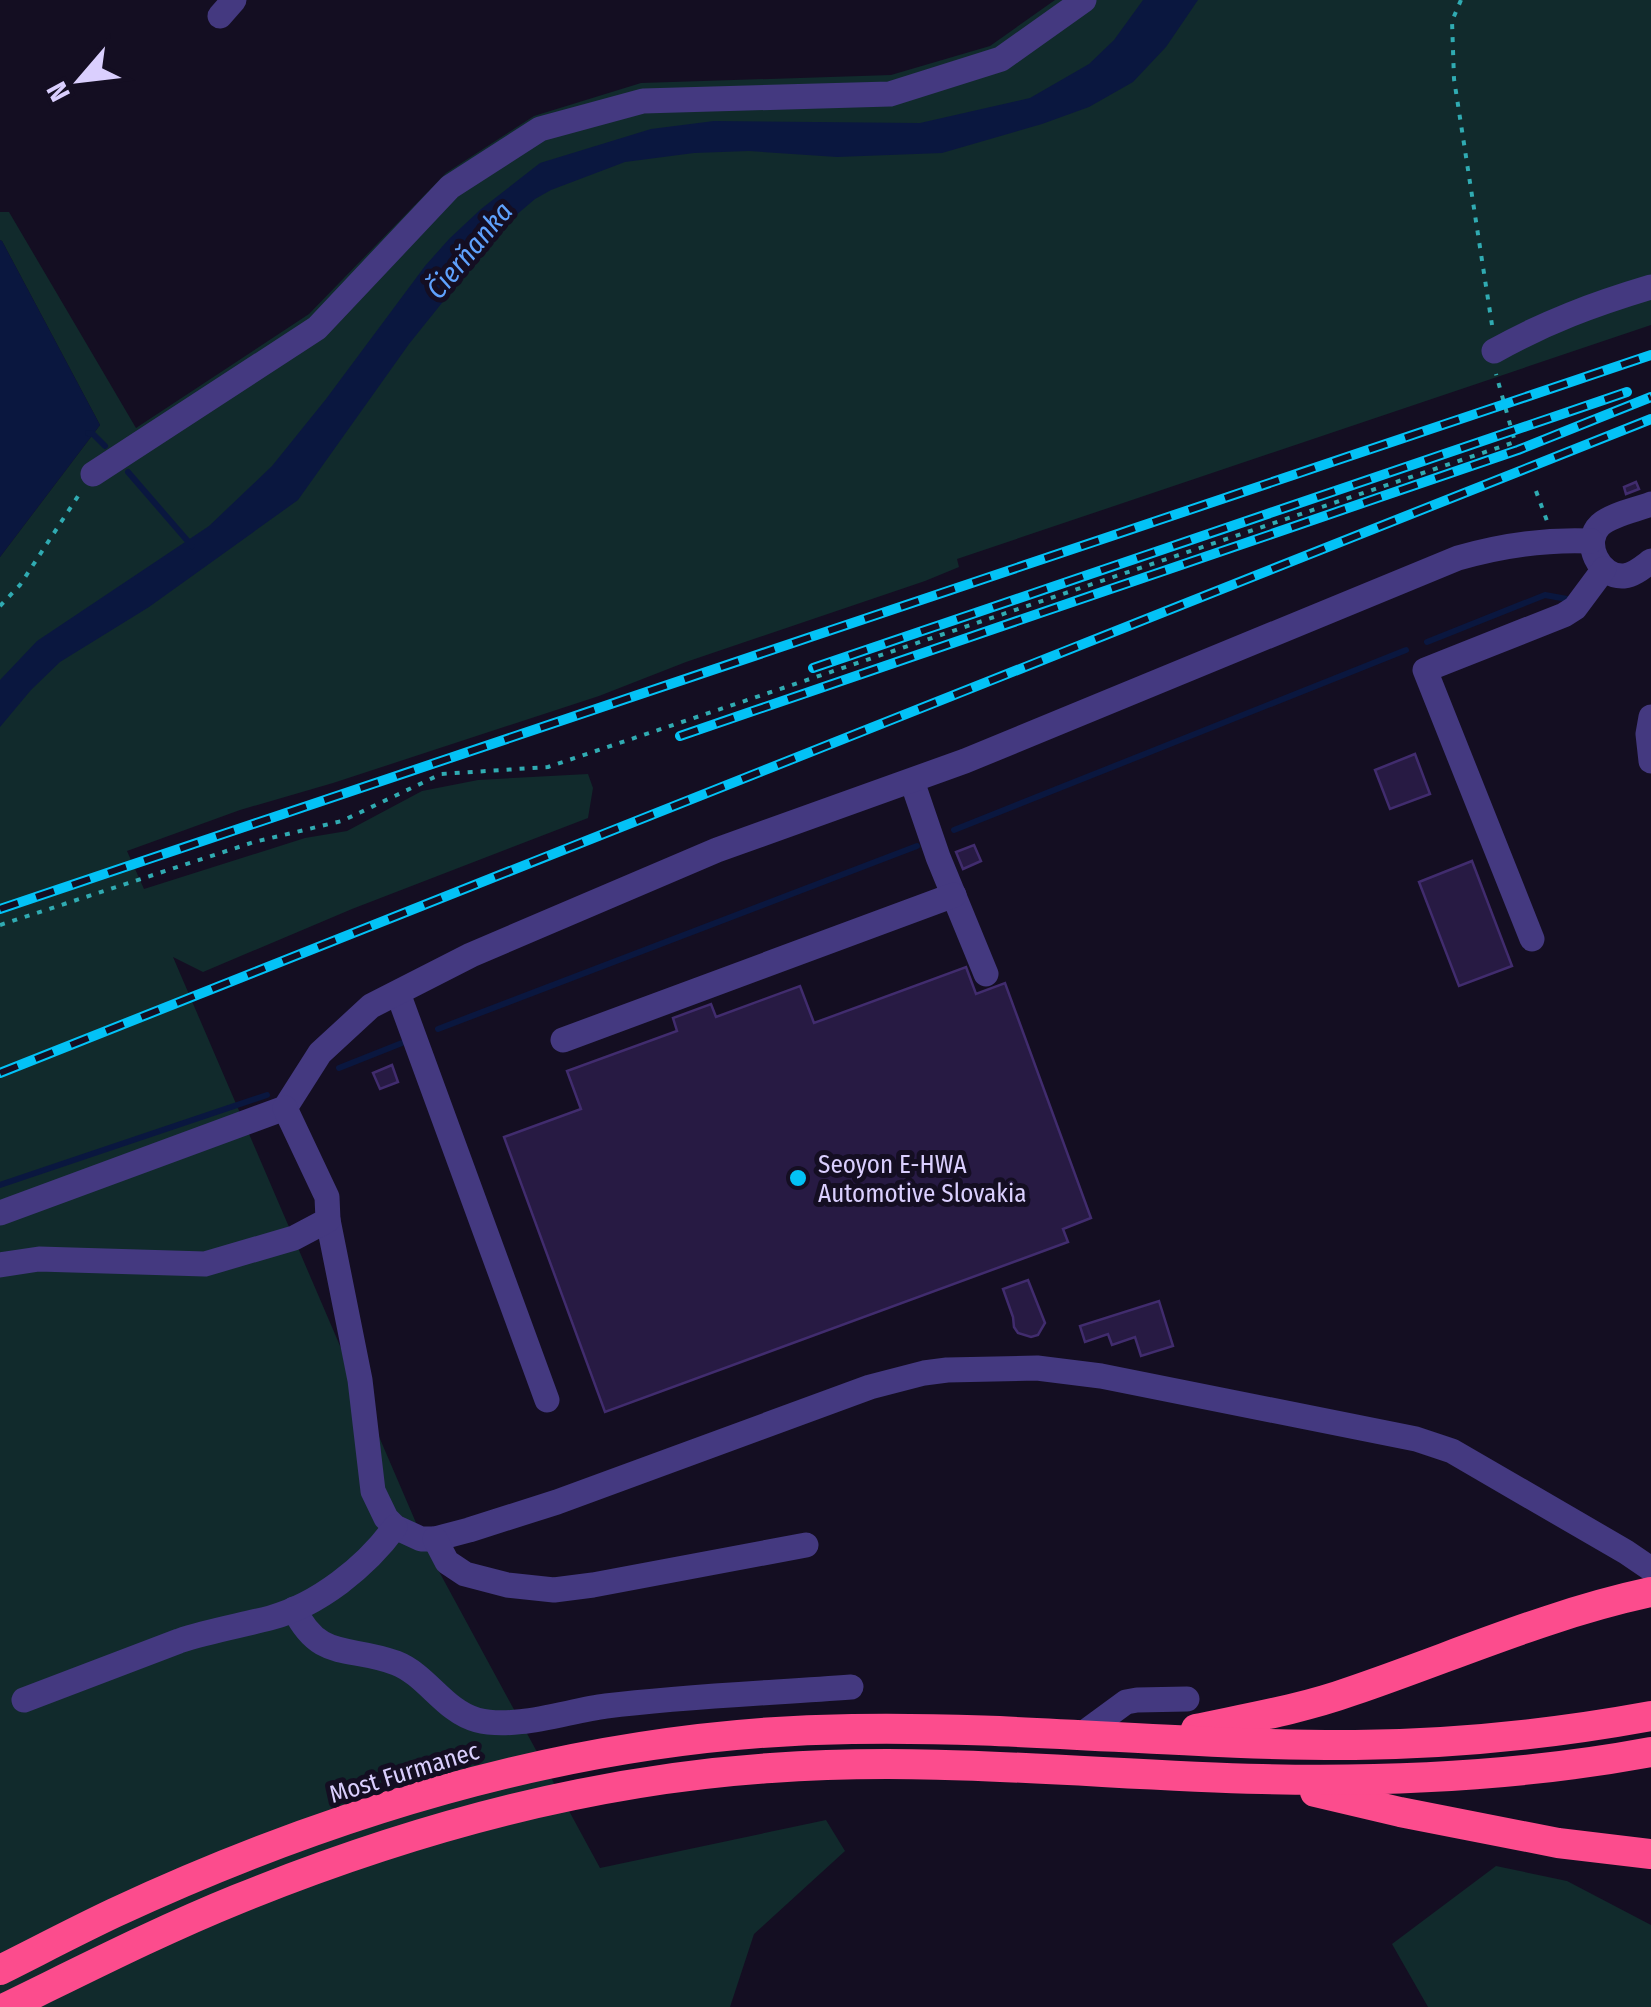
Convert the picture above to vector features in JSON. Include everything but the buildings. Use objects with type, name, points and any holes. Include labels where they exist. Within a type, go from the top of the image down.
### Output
[{"type":"highway","points":[[1149,1739],[1348,1693],[1533,1624],[1651,1592]]},
{"type":"highway","points":[[1149,1739],[1353,1745],[1499,1737],[1651,1716]]},
{"type":"highway","name":"Most Furmanec","points":[[0,1970],[115,1912],[221,1867],[396,1803],[482,1778],[593,1754],[694,1738],[852,1728],[1149,1739]]},
{"type":"highway","points":[[7,2007],[236,1900],[400,1840],[505,1809],[700,1774],[872,1764],[1366,1780],[1469,1776],[1651,1752]]},
{"type":"highway","points":[[1260,1779],[1558,1843],[1651,1854]]},
{"type":"street","points":[[93,474],[317,328],[450,188],[540,129],[643,101],[890,94],[1000,59],[1084,0]]},
{"type":"street","points":[[1494,351],[1538,326],[1651,286]]},
{"type":"street","points":[[1651,504],[1604,521],[1592,540],[1594,555],[1611,574],[1626,576],[1651,561]]},
{"type":"street","points":[[0,1213],[285,1108],[320,1053],[371,1006],[471,955],[717,850],[912,782],[1458,558],[1512,544],[1592,540]]},
{"type":"street","points":[[1532,939],[1426,670],[1564,615],[1575,608],[1604,569]]},
{"type":"street","points":[[1651,717],[1651,761]]},
{"type":"street","points":[[912,782],[986,974]]},
{"type":"street","points":[[563,1040],[954,895]]},
{"type":"street","points":[[398,992],[547,1400]]},
{"type":"street","points":[[285,1108],[327,1198],[379,1506],[395,1527],[421,1539],[469,1530],[557,1502],[870,1387],[924,1373],[1026,1368],[1153,1385],[1416,1438],[1452,1451],[1651,1569]]},
{"type":"street","points":[[0,1265],[39,1258],[205,1264],[294,1238],[328,1220]]},
{"type":"street","points":[[24,1700],[178,1641],[294,1609],[349,1575],[382,1545],[395,1527]]},
{"type":"street","points":[[434,1539],[448,1562],[465,1574],[507,1585],[554,1590],[806,1545]]},
{"type":"street","points":[[294,1609],[303,1628],[320,1644],[406,1668],[446,1703],[477,1720],[512,1722],[607,1706],[851,1687]]},
{"type":"street","points":[[1081,1734],[1126,1702],[1187,1699]]},
{"type":"path","points":[[0,925],[254,842],[342,822],[442,774],[548,766],[1516,442],[1498,385],[1488,291],[1454,79],[1452,21],[1461,0]]},
{"type":"path","points":[[0,606],[20,585],[93,474]]},
{"type":"path","points":[[1536,491],[1554,539]]},
{"type":"green space","points":[[1055,0],[1651,0],[1651,325],[957,559],[959,567],[925,581],[686,662],[599,696],[240,810],[127,851],[144,889],[305,838],[347,831],[422,791],[478,780],[588,774],[593,788],[588,818],[352,909],[203,972],[173,957],[429,1553],[600,1868],[826,1820],[845,1851],[754,1934],[730,2007],[0,2007],[0,557],[100,425],[0,240],[0,212],[9,212],[136,428],[309,314],[446,173],[534,116],[641,83],[891,75],[990,46]]},
{"type":"green space","points":[[1496,1866],[1567,1881],[1651,1925],[1651,2007],[1428,2007],[1392,1944]]},
{"type":"water","name":"Čierňanka","points":[[1143,0],[1198,0],[1166,47],[1133,82],[1089,107],[1042,124],[942,153],[837,157],[749,151],[625,162],[535,199],[489,238],[298,500],[149,607],[60,662],[0,727],[0,680],[37,641],[209,526],[272,466],[449,239],[540,163],[651,129],[714,121],[920,123],[1030,98],[1089,64],[1114,40]]},
{"type":"water","points":[[0,240],[100,425],[0,557]]},
{"type":"waterway","points":[[88,433],[105,446]]},
{"type":"waterway","points":[[128,472],[192,546]]},
{"type":"waterway","points":[[1427,642],[1545,595],[1567,599]]},
{"type":"waterway","points":[[954,830],[1406,650]]},
{"type":"waterway","points":[[438,1029],[917,846]]},
{"type":"waterway","points":[[339,1068],[402,1043]]},
{"type":"waterway","points":[[0,1185],[267,1095]]},
{"type":"railway","points":[[0,909],[1651,355]]},
{"type":"railway","points":[[813,668],[1627,392]]},
{"type":"railway","points":[[680,736],[1518,450],[1651,397]]},
{"type":"railway","points":[[0,1073],[1651,419]]},
{"type":"place","name":"Seoyon E-HWA Automotive Slovakia","points":[[798,1178]]}]
